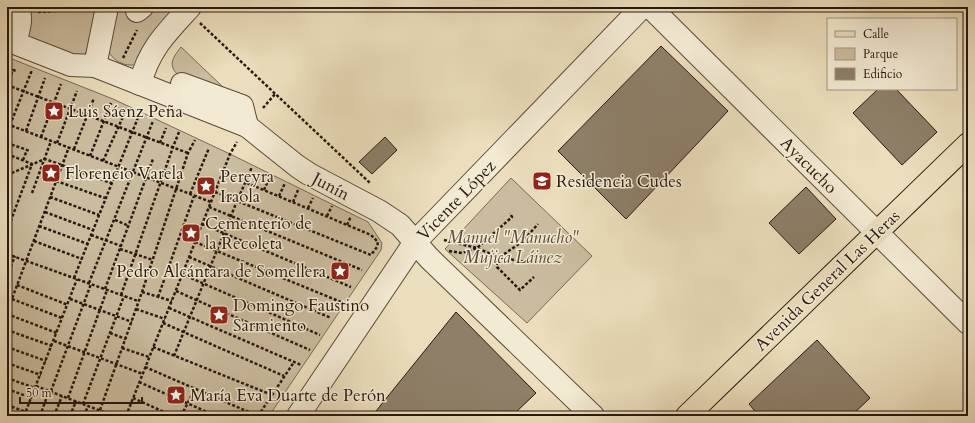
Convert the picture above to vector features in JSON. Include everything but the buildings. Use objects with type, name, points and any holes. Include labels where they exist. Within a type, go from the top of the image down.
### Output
[{"type":"main road","name":"Avenida General Las Heras","points":[[687,416],[968,144]]},
{"type":"street","name":"Vicente López","points":[[298,416],[419,238],[642,7]]},
{"type":"street","name":"Ayacucho","points":[[650,7],[968,323]]},
{"type":"street","points":[[105,70],[107,8]]},
{"type":"street","points":[[140,84],[148,58],[163,36],[189,9]]},
{"type":"street","name":"Junín","points":[[19,10],[20,24],[11,41],[71,65],[105,70],[247,126],[303,170],[379,211],[419,238],[429,258],[593,416]]},
{"type":"street","points":[[182,84],[242,106],[247,126]]},
{"type":"path","points":[[19,10],[107,8]]},
{"type":"path","points":[[189,9],[373,186]]},
{"type":"path","points":[[105,70],[139,16]]},
{"type":"path","points":[[33,67],[8,124],[211,202]]},
{"type":"path","points":[[17,71],[13,70],[7,85],[188,153]]},
{"type":"path","points":[[26,131],[45,78]]},
{"type":"path","points":[[41,137],[61,84]]},
{"type":"path","points":[[57,143],[78,91]]},
{"type":"path","points":[[74,149],[94,98]]},
{"type":"path","points":[[90,156],[111,103]]},
{"type":"path","points":[[103,161],[117,127],[127,108]]},
{"type":"path","points":[[24,416],[68,305],[91,235],[139,115]]},
{"type":"path","points":[[40,416],[106,240],[153,121]]},
{"type":"path","points":[[160,143],[166,128]]},
{"type":"path","points":[[83,404],[116,316],[160,183],[180,132]]},
{"type":"path","points":[[100,416],[188,153],[194,140]]},
{"type":"path","points":[[32,193],[51,141]]},
{"type":"path","points":[[7,143],[28,151],[23,160]]},
{"type":"path","points":[[57,333],[7,313],[69,147]]},
{"type":"path","points":[[190,194],[209,148]]},
{"type":"path","points":[[7,154],[32,164]]},
{"type":"path","points":[[132,416],[126,415],[230,154]]},
{"type":"path","points":[[7,181],[10,174],[45,159],[112,183]]},
{"type":"path","points":[[68,398],[153,159]]},
{"type":"path","points":[[7,231],[32,164]]},
{"type":"path","points":[[174,356],[252,167]]},
{"type":"path","points":[[7,171],[10,174]]},
{"type":"path","points":[[215,192],[371,255],[377,247],[378,242],[371,235],[223,173]]},
{"type":"path","points":[[264,190],[270,176]]},
{"type":"path","points":[[56,181],[106,198]]},
{"type":"path","points":[[279,196],[285,183]]},
{"type":"path","points":[[293,202],[298,190]]},
{"type":"path","points":[[158,297],[194,196]]},
{"type":"path","points":[[50,197],[99,215]]},
{"type":"path","points":[[308,208],[313,198]]},
{"type":"path","points":[[327,216],[332,206]]},
{"type":"path","points":[[209,207],[362,270]]},
{"type":"path","points":[[45,212],[93,230]]},
{"type":"path","points":[[462,253],[477,248],[512,217],[510,213]]},
{"type":"path","points":[[347,225],[351,216]]},
{"type":"path","points":[[114,220],[129,226]]},
{"type":"path","points":[[202,224],[351,287]]},
{"type":"path","points":[[534,277],[520,290],[497,268],[499,257],[523,241],[538,224]]},
{"type":"path","points":[[39,226],[88,244]]},
{"type":"path","points":[[91,235],[153,260]]},
{"type":"path","points":[[419,238],[477,248],[499,257],[530,263]]},
{"type":"path","points":[[34,240],[82,259]]},
{"type":"path","points":[[196,242],[342,302]]},
{"type":"path","points":[[7,254],[138,301]]},
{"type":"path","points":[[7,276],[15,256]]},
{"type":"path","points":[[189,257],[331,318]]},
{"type":"path","points":[[182,274],[320,335]]},
{"type":"path","points":[[17,285],[68,305]]},
{"type":"path","points":[[176,291],[310,350]]},
{"type":"path","points":[[142,292],[172,301]]},
{"type":"path","points":[[12,299],[62,318]]},
{"type":"path","points":[[70,299],[132,322]]},
{"type":"path","points":[[169,308],[301,365]]},
{"type":"path","points":[[136,309],[164,319]]},
{"type":"path","points":[[163,323],[284,376]]},
{"type":"path","points":[[7,330],[52,346]]},
{"type":"path","points":[[110,333],[126,338]]},
{"type":"path","points":[[54,341],[143,374]]},
{"type":"path","points":[[7,347],[46,361]]},
{"type":"path","points":[[153,347],[272,395]]},
{"type":"path","points":[[122,348],[149,357]]},
{"type":"path","points":[[146,367],[258,416],[294,362]]},
{"type":"path","points":[[7,363],[41,375]]},
{"type":"path","points":[[7,378],[50,391],[114,416]]},
{"type":"path","points":[[140,382],[216,416]]},
{"type":"path","points":[[7,389],[32,398]]},
{"type":"path","points":[[181,416],[195,389]]},
{"type":"path","points":[[54,416],[62,396]]},
{"type":"path","points":[[133,398],[174,416]]},
{"type":"path","points":[[70,416],[76,401]]},
{"type":"path","points":[[7,405],[26,412]]},
{"type":"path","points":[[84,416],[88,406]]},
{"type":"green space","points":[[7,7],[181,7],[136,65],[123,64],[117,61],[108,51],[88,46],[82,65],[7,40]]},
{"type":"green space","points":[[181,47],[224,88],[180,77],[173,69],[172,62]]},
{"type":"green space","name":"Cementerio de la Recoleta","points":[[7,57],[113,99],[230,154],[368,222],[382,243],[381,250],[269,416],[7,416]]},
{"type":"green space","name":"Manuel \"Manucho\" Mujica Láinez","points":[[511,178],[592,256],[527,323],[445,249]]},
{"type":"place","name":"Luis Sáenz Peña","points":[[54,111]]},
{"type":"place","name":"Florencio Varela","points":[[51,173]]},
{"type":"place","name":"Residencia Cudes","points":[[542,181]]},
{"type":"place","name":"Pereyra Iraola","points":[[206,186]]},
{"type":"place","name":"Cementerio de la Recoleta","points":[[191,233]]},
{"type":"place","name":"Pedro Alcántara de Somellera","points":[[340,271]]},
{"type":"place","name":"Domingo Faustino Sarmiento","points":[[219,315]]},
{"type":"place","name":"María Eva Duarte de Perón","points":[[176,395]]}]
